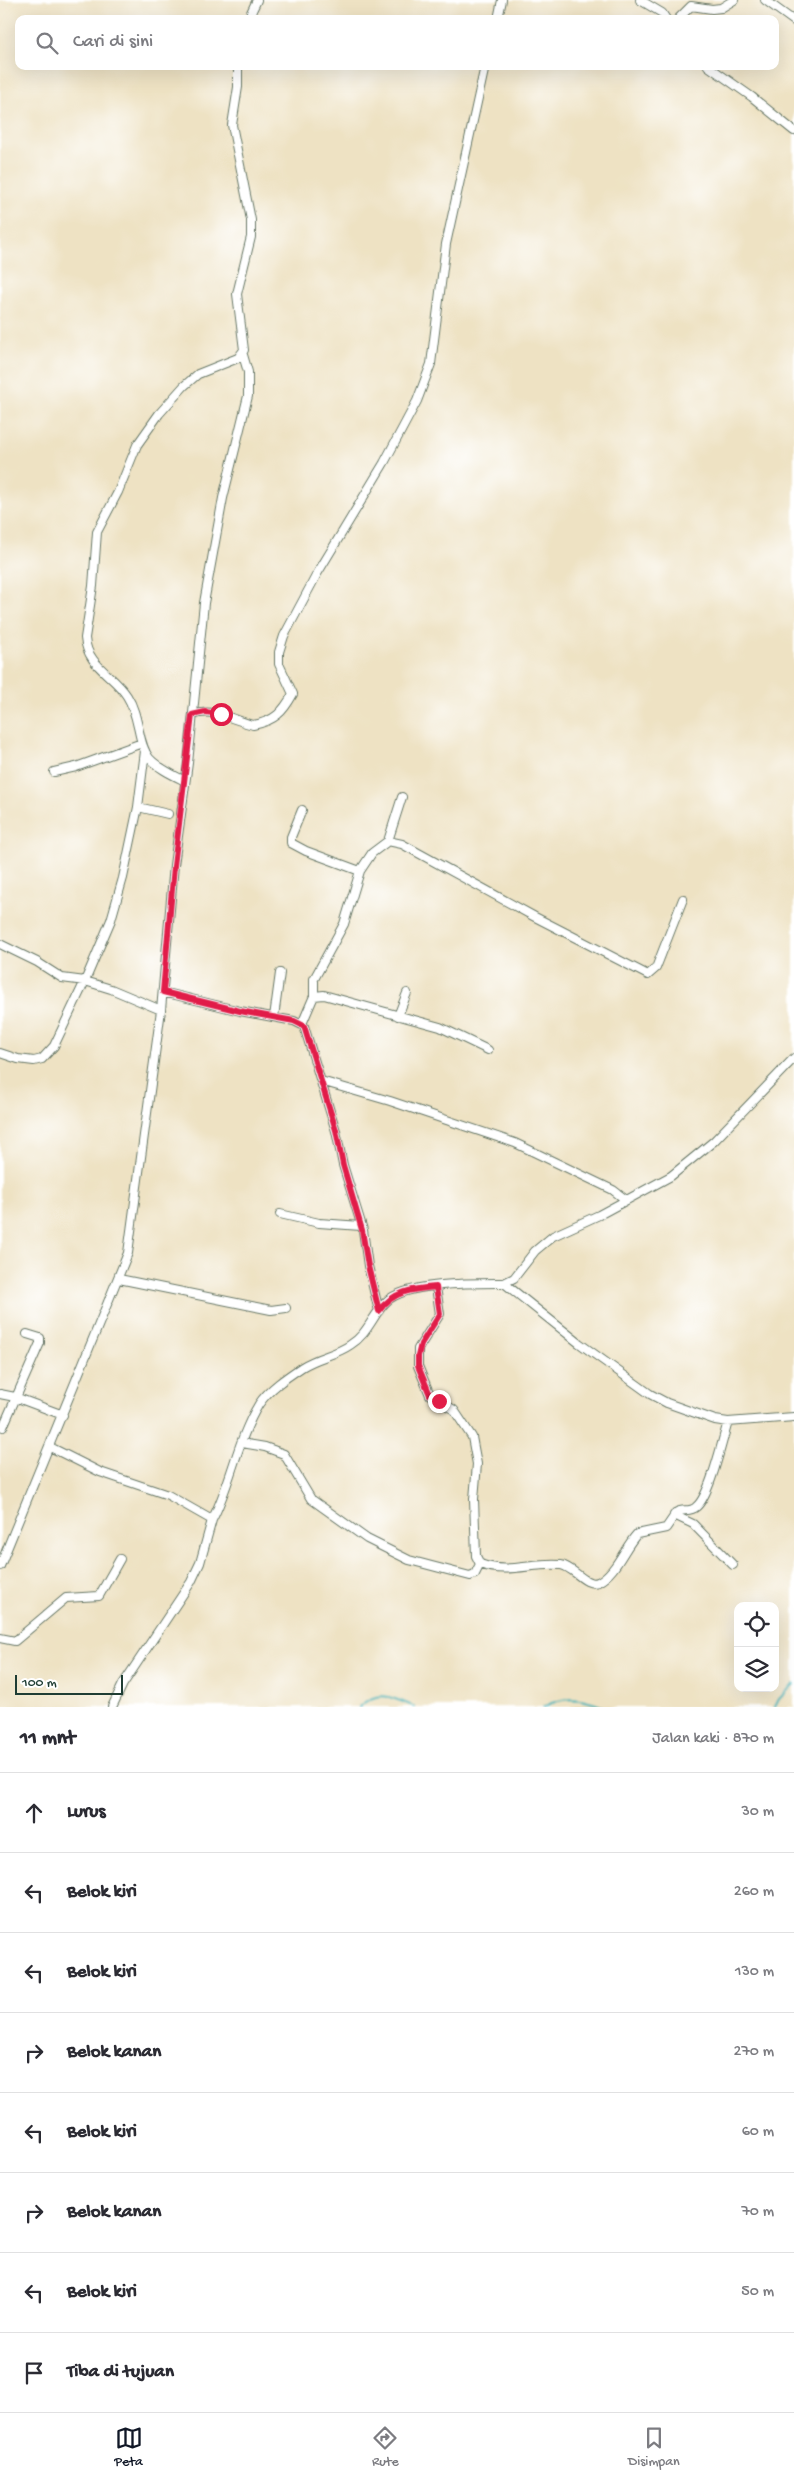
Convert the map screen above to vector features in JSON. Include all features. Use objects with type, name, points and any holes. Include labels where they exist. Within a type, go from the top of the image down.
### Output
[{"type":"street","points":[[250,15],[257,0]]},
{"type":"street","points":[[499,15],[502,0]]},
{"type":"street","points":[[640,0],[663,15]]},
{"type":"street","points":[[682,15],[691,6],[712,9],[721,8],[734,0]]},
{"type":"street","points":[[765,0],[794,21]]},
{"type":"street","points":[[0,1566],[50,1447],[128,1251],[161,1010],[174,866],[204,603],[222,498],[248,396],[248,372],[243,354],[244,343],[237,294],[251,237],[251,220],[232,125],[238,87],[238,70]]},
{"type":"street","points":[[192,715],[212,713],[253,725],[260,724],[278,716],[287,706],[293,694],[279,664],[279,652],[284,636],[314,580],[384,462],[417,401],[432,364],[446,244],[484,70]]},
{"type":"street","points":[[714,70],[752,97],[794,131]]},
{"type":"street","points":[[0,1053],[18,1059],[42,1060],[54,1046],[85,982],[111,920],[128,860],[138,807],[143,747],[138,720],[131,702],[125,693],[91,659],[86,646],[97,532],[121,486],[136,445],[158,414],[198,374],[243,354]]},
{"type":"street","points":[[54,772],[143,747]]},
{"type":"street","points":[[143,747],[155,763],[185,781]]},
{"type":"street","points":[[379,1311],[361,1226],[321,1081],[302,1024],[314,996],[314,978],[344,924],[360,871],[372,853],[388,840],[402,797]]},
{"type":"street","points":[[138,807],[168,814]]},
{"type":"street","points":[[302,810],[291,836],[291,843],[306,851],[360,871]]},
{"type":"street","points":[[388,840],[406,846],[535,917],[648,975],[656,968],[683,899]]},
{"type":"street","points":[[0,944],[37,962],[56,975],[111,989],[161,1010]]},
{"type":"street","points":[[274,1017],[280,973]]},
{"type":"street","points":[[163,992],[302,1024]]},
{"type":"street","points":[[398,1016],[407,993]]},
{"type":"street","points":[[314,996],[324,995],[440,1027],[488,1050]]},
{"type":"street","points":[[112,1707],[123,1684],[191,1582],[200,1563],[212,1520],[242,1443],[260,1404],[270,1392],[316,1358],[349,1346],[368,1329],[387,1300],[401,1293],[436,1287],[504,1283],[514,1278],[535,1251],[553,1236],[599,1215],[671,1176],[714,1141],[794,1058]]},
{"type":"street","points":[[321,1081],[390,1101],[514,1143],[612,1190],[626,1200]]},
{"type":"street","points":[[280,1214],[319,1223],[361,1226]]},
{"type":"street","points":[[118,1279],[270,1310],[286,1308]]},
{"type":"street","points":[[504,1283],[578,1343],[650,1394],[667,1402],[728,1422],[794,1417]]},
{"type":"street","points":[[436,1287],[440,1314],[418,1349],[418,1366],[430,1395],[454,1410],[472,1437],[477,1464],[474,1499],[476,1556],[480,1564]]},
{"type":"street","points":[[3,1427],[40,1343],[40,1338],[27,1334]]},
{"type":"street","points":[[0,1394],[15,1397],[63,1414]]},
{"type":"street","points":[[480,1564],[506,1569],[562,1565],[589,1582],[596,1582],[608,1574],[636,1534],[666,1528],[674,1515],[680,1511],[693,1509],[703,1499],[728,1422]]},
{"type":"street","points":[[242,1443],[265,1447],[284,1454],[314,1502],[353,1531],[393,1554],[416,1563],[470,1576],[475,1574],[480,1564]]},
{"type":"street","points":[[50,1447],[100,1472],[168,1495],[212,1520]]},
{"type":"street","points":[[674,1515],[693,1524],[733,1565]]},
{"type":"street","points":[[0,1638],[15,1640],[68,1597],[100,1596],[120,1559]]},
{"type":"waterway","points":[[775,1707],[779,1699],[794,1684]]},
{"type":"waterway","points":[[359,1707],[366,1701],[379,1696],[393,1698],[415,1707]]},
{"type":"waterway","points":[[544,1707],[566,1699],[581,1700],[603,1707]]},
{"type":"route","points":[[221,714],[205,712],[192,715],[188,763],[174,866],[163,992],[240,1011],[294,1021],[304,1026],[336,1130],[343,1165],[364,1238],[372,1286],[379,1311],[387,1300],[408,1290],[436,1287],[440,1314],[418,1349],[418,1366],[430,1395],[439,1401]]}]
